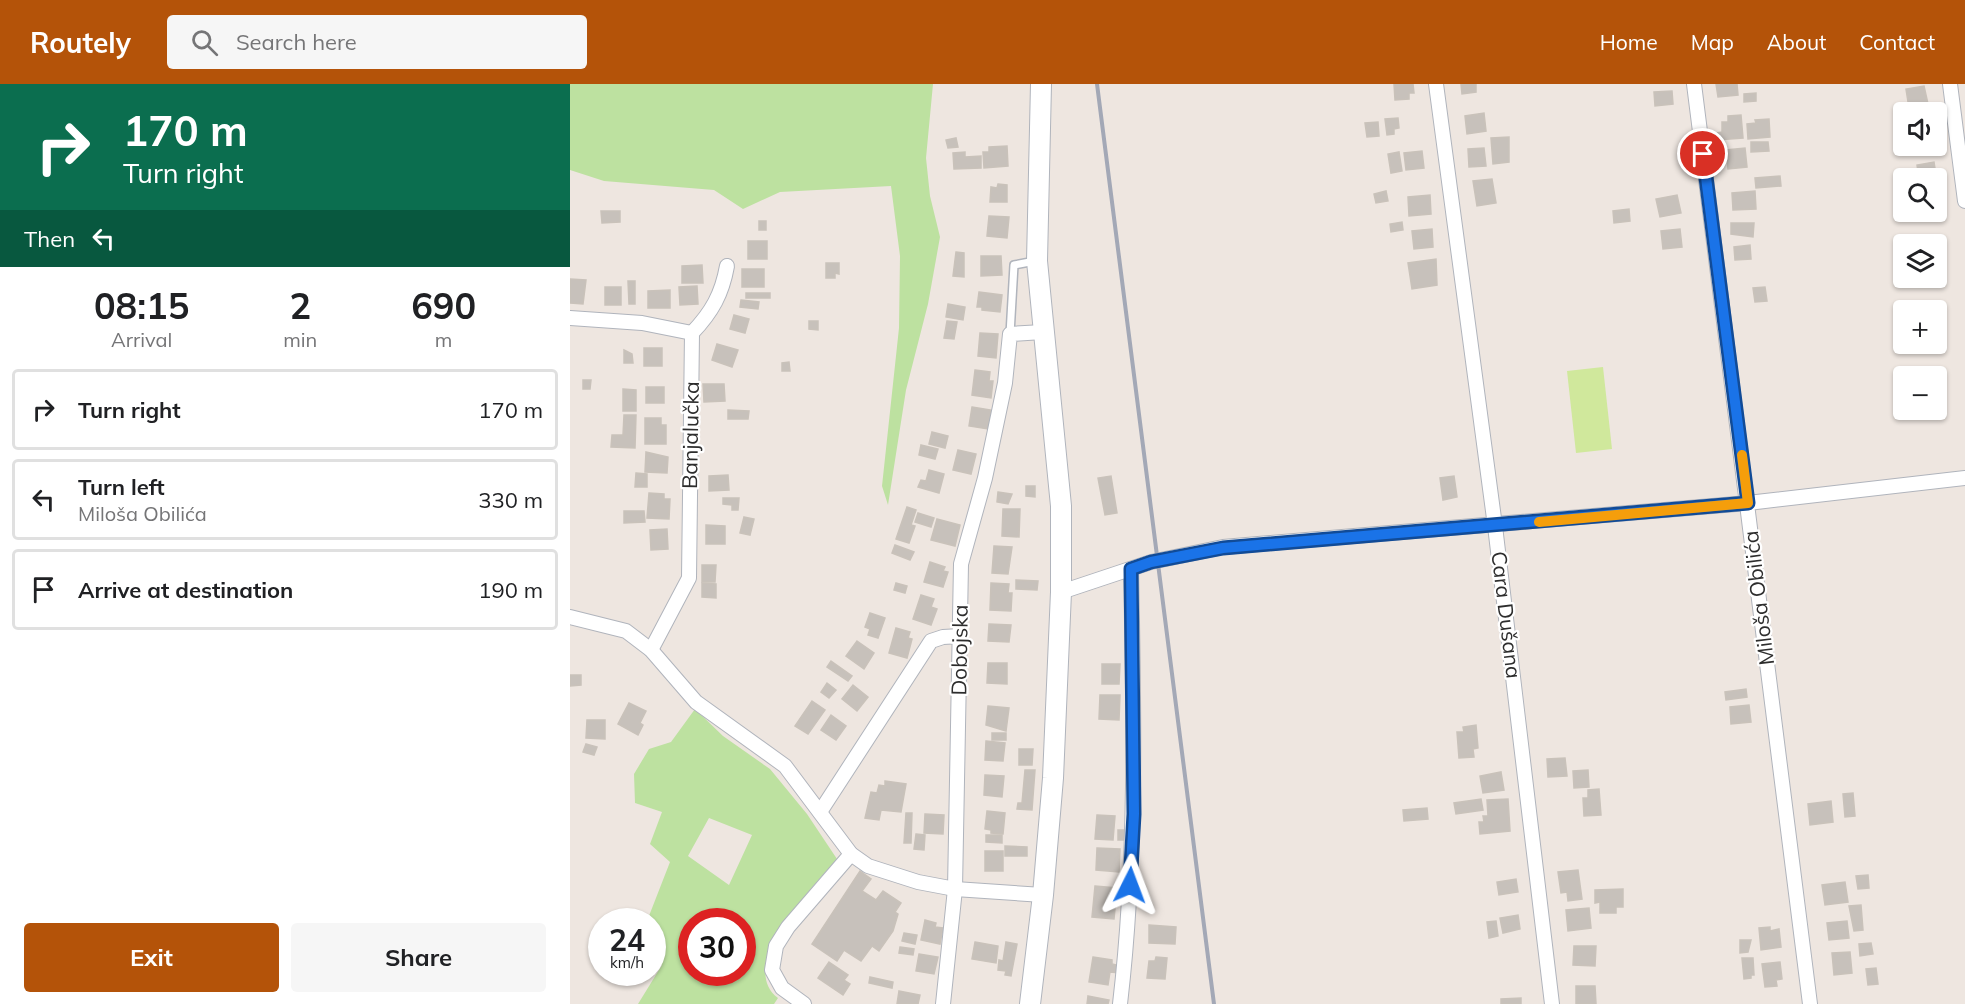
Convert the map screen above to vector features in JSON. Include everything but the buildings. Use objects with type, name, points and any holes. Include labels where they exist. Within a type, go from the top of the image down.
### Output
[{"type":"main road","points":[[1030,1004],[1043,895],[1053,778],[1060,592],[1061,506],[1037,261],[1041,84]]},
{"type":"street","name":"Cara Dušana","points":[[1436,84],[1495,526],[1552,1004]]},
{"type":"street","name":"Miloša Obilića","points":[[1694,84],[1810,1004]]},
{"type":"street","points":[[1950,84],[1965,201]]},
{"type":"street","points":[[570,318],[642,323],[692,333],[714,307],[723,288],[727,266]]},
{"type":"street","points":[[1010,334],[1043,332]]},
{"type":"street","name":"Banjalučka","points":[[651,650],[689,578],[692,333]]},
{"type":"street","name":"Dobojska","points":[[943,1004],[955,889],[961,564],[985,478],[1005,383],[1010,334]]},
{"type":"street","points":[[1060,592],[1151,562],[1223,548],[1748,503],[1965,478]]},
{"type":"street","points":[[1120,1004],[1128,931],[1134,814],[1131,569]]},
{"type":"street","points":[[570,616],[626,631],[651,650],[696,702],[785,766],[851,855],[868,866],[918,882],[955,889],[1043,895]]},
{"type":"street","points":[[820,812],[931,641],[943,637],[961,636]]},
{"type":"street","points":[[804,1004],[782,988],[772,970],[776,946],[788,927],[851,855]]},
{"type":"lane","points":[[1010,334],[1014,265],[1018,262],[1037,261]]},
{"type":"green space","points":[[570,84],[933,84],[926,158],[930,196],[940,237],[928,304],[906,390],[888,505],[882,486],[899,328],[900,256],[891,186],[780,192],[743,209],[714,190],[604,181],[570,170]]},
{"type":"green space","points":[[1603,367],[1612,449],[1576,453],[1567,371]]},
{"type":"green space","points":[[695,709],[723,736],[770,769],[807,814],[837,859],[797,906],[772,947],[766,967],[767,984],[778,998],[774,1004],[638,1004],[649,986],[666,986],[666,908],[652,908],[670,862],[650,844],[662,812],[635,803],[634,774],[649,749],[671,742]],"holes":[[[709,818],[752,835],[729,885],[688,856]]]},
{"type":"railway","points":[[1097,84],[1214,1004]]},
{"type":"slow traffic","points":[[1539,522],[1748,503],[1742,455]]},
{"type":"route","points":[[1130,885],[1134,814],[1131,569],[1151,562],[1223,548],[1748,503],[1703,154]]}]
